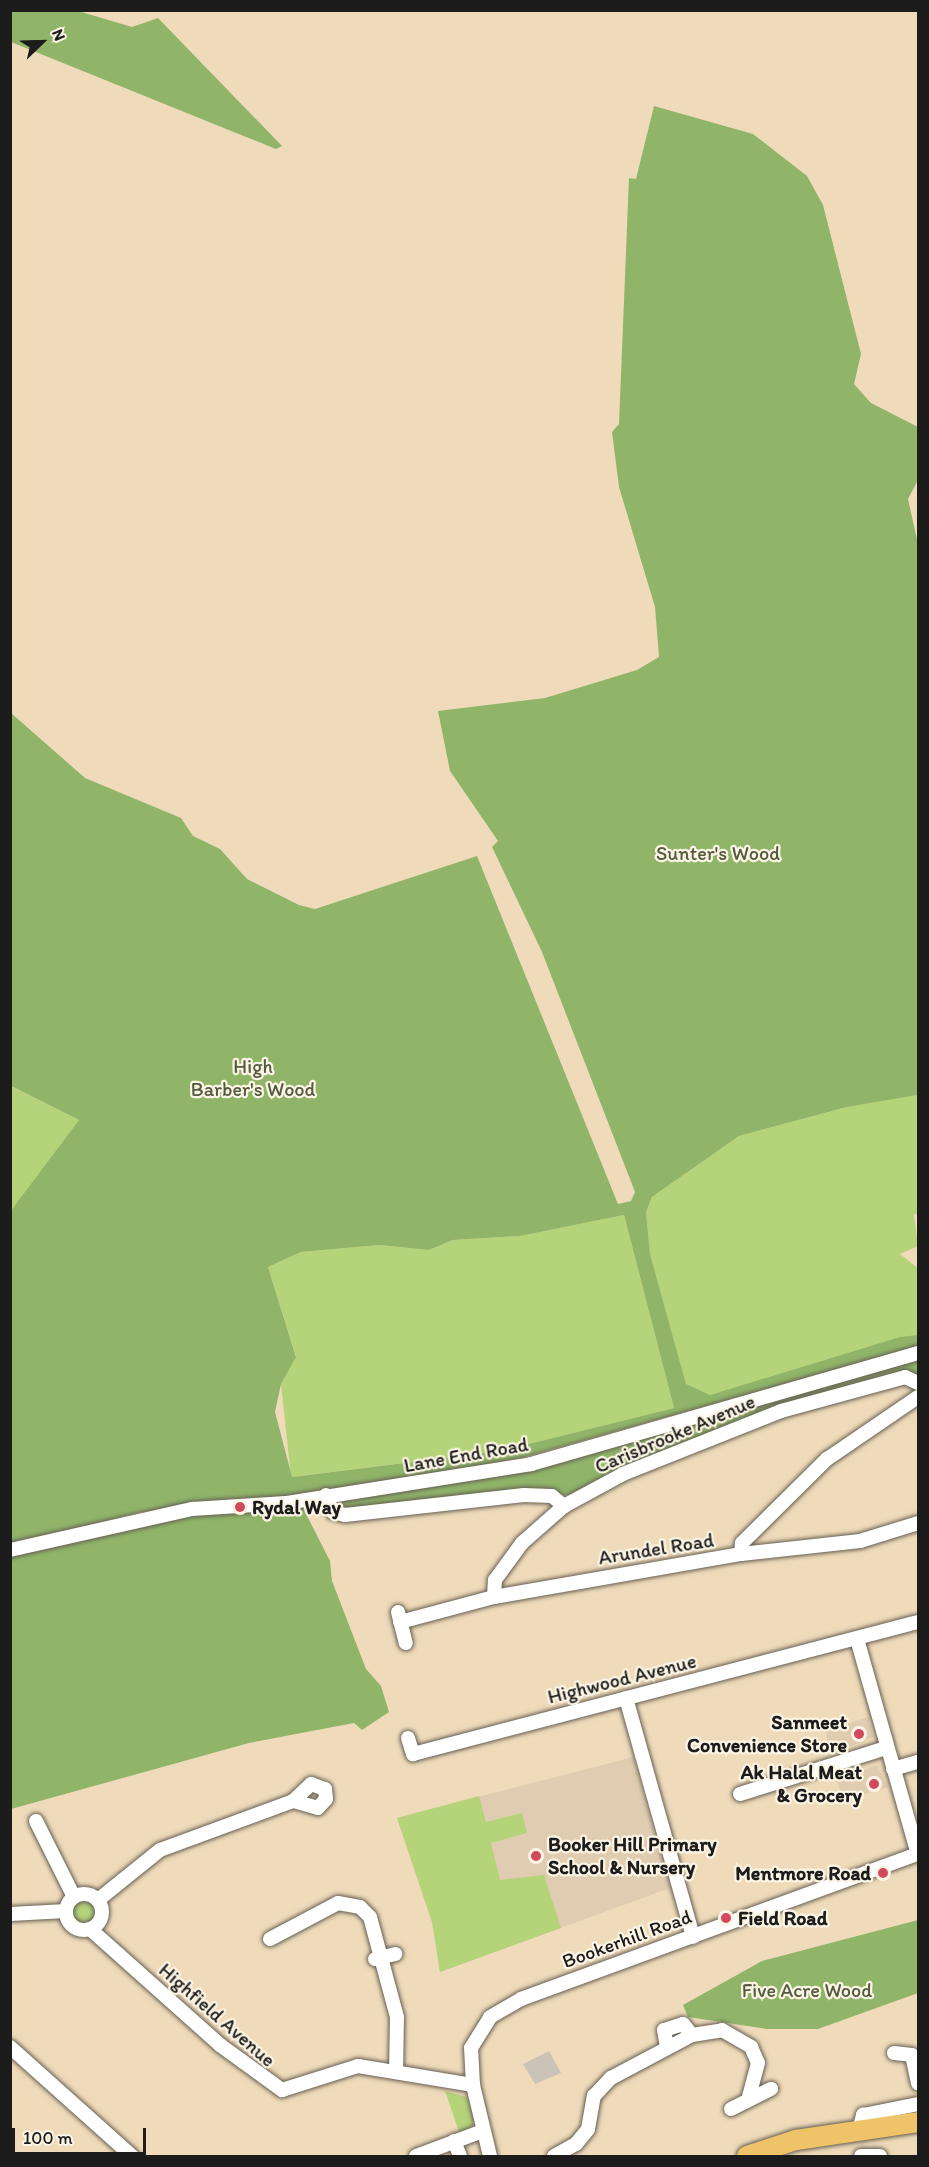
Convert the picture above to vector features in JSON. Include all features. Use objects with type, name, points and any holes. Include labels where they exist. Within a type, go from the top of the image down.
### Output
[{"type":"highway","points":[[747,2157],[796,2140],[918,2122]]},
{"type":"street","name":"Lane End Road","points":[[10,1550],[192,1509],[326,1495],[531,1464],[918,1353]]},
{"type":"street","name":"Carisbrooke Avenue","points":[[494,1597],[495,1580],[522,1543],[564,1506],[623,1474],[781,1411],[905,1377],[918,1383]]},
{"type":"street","points":[[741,1554],[742,1543],[827,1459],[918,1397]]},
{"type":"street","points":[[326,1495],[333,1512],[345,1515],[524,1495],[552,1496],[564,1506]]},
{"type":"street","name":"Arundel Road","points":[[406,1643],[399,1617],[494,1597],[741,1554],[860,1541],[918,1523]]},
{"type":"street","name":"Highwood Avenue","points":[[408,1738],[413,1754],[918,1622]]},
{"type":"street","points":[[857,1639],[886,1748],[918,1854]]},
{"type":"street","points":[[626,1698],[693,1937]]},
{"type":"street","points":[[740,1794],[886,1748]]},
{"type":"street","points":[[893,1769],[918,1762]]},
{"type":"street","points":[[98,1900],[160,1850],[293,1802]]},
{"type":"street","points":[[36,1821],[74,1897]]},
{"type":"street","name":"Bookerhill Road","points":[[490,2157],[473,2085],[471,2048],[490,2017],[521,1999],[918,1854]]},
{"type":"street","points":[[87,1894],[98,1900],[102,1913],[90,1929],[73,1926],[66,1911],[74,1897],[87,1894]]},
{"type":"street","points":[[270,1940],[326,1907],[350,1904],[370,1917],[385,1957],[397,2017],[396,2072]]},
{"type":"street","points":[[10,1914],[66,1911]]},
{"type":"street","name":"Highfield Avenue","points":[[90,1929],[264,2082],[282,2090],[300,2089],[357,2066],[473,2085]]},
{"type":"street","points":[[554,2157],[576,2144],[588,2129],[594,2096],[610,2078],[666,2047],[692,2036],[722,2030],[751,2047],[758,2063],[749,2097]]},
{"type":"street","points":[[10,2047],[132,2157]]},
{"type":"street","points":[[894,2053],[912,2055],[918,2083]]},
{"type":"street","points":[[731,2109],[749,2097],[771,2090]]},
{"type":"street","points":[[859,2130],[863,2115],[918,2104]]},
{"type":"street","points":[[416,2157],[483,2131]]},
{"type":"street","points":[[454,2141],[460,2157]]},
{"type":"street","points":[[861,2157],[880,2157]]},
{"type":"shaded area","points":[[868,1717],[874,1737],[831,1754],[825,1731]]},
{"type":"shaded area","name":"Booker Hill Primary School & Nursery","points":[[633,1757],[670,1888],[440,1972],[432,1922],[397,1818]]},
{"type":"shaded area","points":[[877,1765],[888,1787],[845,1801],[836,1780]]},
{"type":"shaded area","points":[[549,2051],[561,2073],[535,2084],[523,2064]]},
{"type":"green space","points":[[10,11],[78,11],[132,27],[158,18],[282,146],[276,149],[11,42]]},
{"type":"green space","points":[[654,106],[753,134],[807,176],[823,205],[861,354],[854,384],[871,403],[918,427],[918,480],[908,499],[918,544],[918,1095],[847,1107],[739,1136],[652,1197],[646,1212],[650,1254],[686,1384],[710,1395],[900,1337],[918,1335],[918,1346],[521,1458],[272,1501],[141,1512],[11,1545],[10,1212],[79,1120],[11,1086],[11,713],[85,778],[181,818],[193,836],[220,849],[247,879],[299,905],[315,909],[477,856],[618,1204],[631,1201],[635,1192],[542,952],[492,847],[498,841],[450,771],[438,711],[545,698],[637,670],[659,657],[655,607],[619,487],[612,432],[619,424],[629,178],[636,179]],"holes":[[[624,1215],[674,1408],[500,1451],[292,1477],[275,1412],[281,1384],[296,1357],[268,1267],[301,1252],[379,1245],[429,1250],[453,1240],[520,1236]]]},
{"type":"green space","points":[[10,1086],[79,1120],[11,1212],[10,1212]]},
{"type":"green space","points":[[918,1095],[918,1213],[914,1215],[918,1246],[900,1254],[918,1268],[918,1335],[710,1395],[686,1385],[650,1255],[646,1212],[652,1197],[739,1136],[847,1107]]},
{"type":"green space","points":[[624,1215],[674,1408],[500,1451],[291,1477],[281,1384],[296,1356],[268,1267],[301,1252],[379,1245],[429,1250],[453,1240],[520,1236]]},
{"type":"green space","points":[[918,1356],[918,1374],[882,1381],[575,1495],[508,1494],[346,1510],[340,1505],[344,1500],[538,1466]]},
{"type":"green space","points":[[302,1506],[330,1561],[332,1581],[366,1669],[381,1686],[389,1712],[362,1730],[354,1723],[249,1743],[11,1809],[10,1553],[162,1517]]},
{"type":"green space","points":[[479,1796],[486,1822],[522,1813],[527,1833],[491,1843],[500,1880],[544,1875],[561,1928],[440,1972],[432,1922],[397,1818]]},
{"type":"green space","points":[[85,1899],[95,1903],[99,1913],[95,1923],[85,1927],[75,1923],[71,1913],[75,1903]]},
{"type":"green space","name":"Five Acre Wood","points":[[918,1920],[918,1993],[818,2029],[767,2029],[688,2017],[683,2005],[762,1961]]},
{"type":"green space","points":[[445,2091],[467,2097],[474,2121],[468,2133],[460,2135]]},
{"type":"place","name":"Rydal Way","points":[[240,1507]]},
{"type":"place","name":"Sanmeet Convenience Store","points":[[859,1734]]},
{"type":"place","name":"Ak Halal Meat & Grocery","points":[[874,1784]]},
{"type":"place","name":"Booker Hill Primary School & Nursery","points":[[536,1856]]},
{"type":"place","name":"Mentmore Road","points":[[883,1873]]},
{"type":"place","name":"Field Road","points":[[726,1918]]},
{"type":"park label","name":"Sunter's Wood","points":[[718,853]]},
{"type":"park label","name":"High Barber's Wood","points":[[253,1078]]}]
